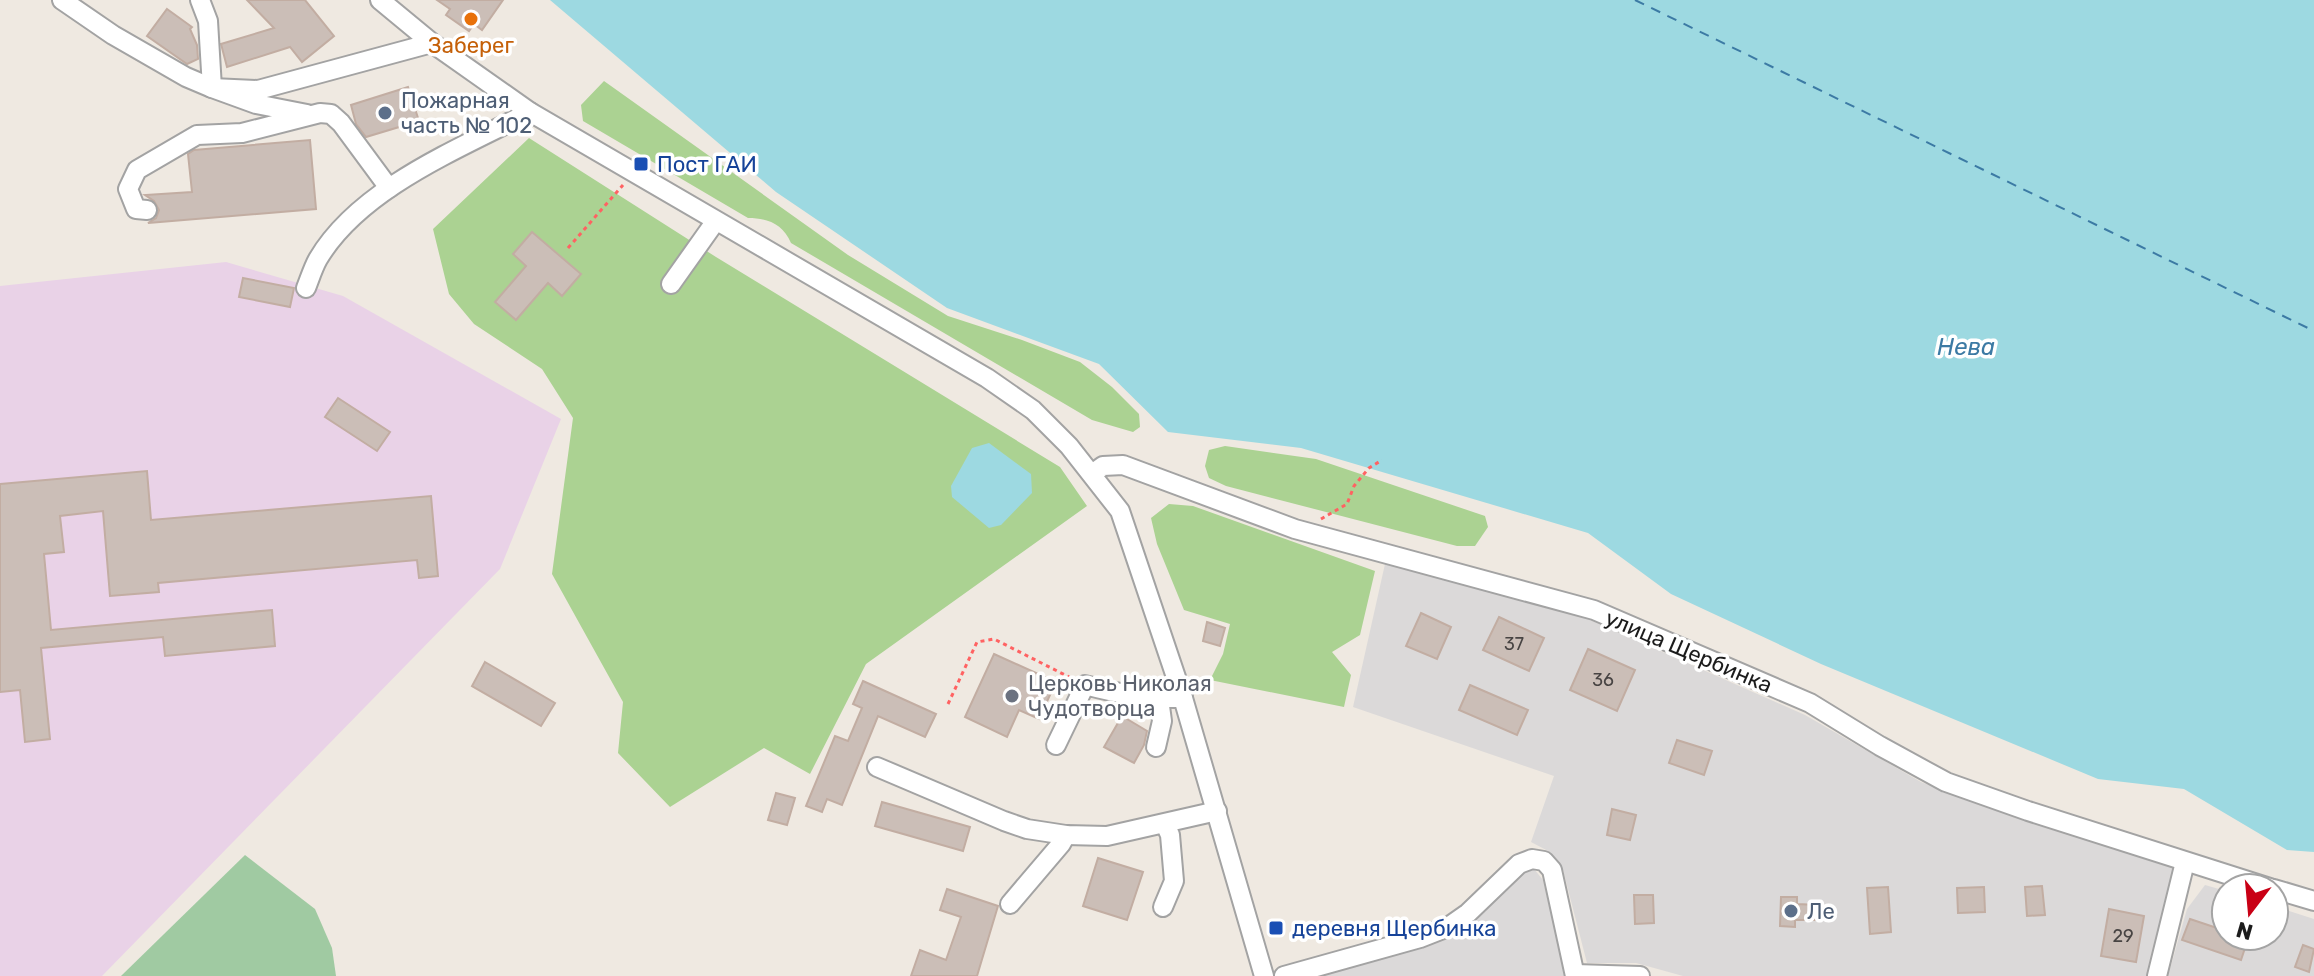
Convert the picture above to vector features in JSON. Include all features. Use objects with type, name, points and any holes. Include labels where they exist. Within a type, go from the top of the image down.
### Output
[{"type":"street","points":[[62,0],[113,35],[186,77],[256,104],[301,113],[331,114],[389,188]]},
{"type":"street","points":[[200,0],[208,21],[212,88]]},
{"type":"street","points":[[380,0],[432,43],[530,112],[987,378],[1033,410],[1092,474],[1120,511],[1183,698],[1264,976]]},
{"type":"street","points":[[212,88],[258,90],[432,43]]},
{"type":"street","points":[[284,82],[287,101],[301,113]]},
{"type":"street","points":[[306,288],[318,260],[336,234],[357,213],[389,188],[530,112]]},
{"type":"street","points":[[147,210],[136,209],[128,189],[137,170],[178,144],[197,135],[271,128],[301,113]]},
{"type":"street","points":[[671,284],[715,222]]},
{"type":"street","name":"улица Щербинка","points":[[1092,474],[1103,466],[1123,465],[1307,532],[1594,610],[1810,703],[1905,761],[1946,782],[2217,872]]},
{"type":"street","points":[[1056,745],[1085,685],[1124,695],[1183,698]]},
{"type":"street","points":[[1156,747],[1162,721],[1159,699]]},
{"type":"street","points":[[877,767],[1004,821],[1027,829],[1066,835],[1107,836],[1217,811]]},
{"type":"street","points":[[1163,907],[1174,881],[1175,869],[1170,835],[1165,824]]},
{"type":"street","points":[[1010,904],[1066,835]]},
{"type":"street","points":[[1284,976],[1420,938],[1448,927],[1468,913],[1519,864],[1532,859],[1544,861],[1552,870],[1575,975],[1640,976]]},
{"type":"street","points":[[2157,976],[2185,862]]},
{"type":"street","name":"улица Щербинка","points":[[2290,894],[2314,901]]},
{"type":"path","points":[[568,248],[611,202],[632,173]]},
{"type":"path","points":[[1307,532],[1347,504],[1354,486],[1369,468],[1382,460]]},
{"type":"path","points":[[948,704],[977,642],[994,639],[1085,685]]},
{"type":"shaded area","points":[[226,262],[343,296],[561,419],[500,569],[102,976],[0,976],[0,286]]},
{"type":"shaded area","points":[[1385,564],[1570,611],[1805,715],[1921,782],[1983,806],[2178,868],[2148,976],[1683,976],[1636,963],[1587,963],[1563,870],[1550,852],[1531,842],[1554,776],[1353,707]]},
{"type":"shaded area","points":[[1534,869],[1543,880],[1566,976],[1317,976],[1433,943],[1470,922],[1523,871]]},
{"type":"shaded area","points":[[2205,885],[2210,886],[2210,952],[2290,952],[2290,911],[2314,919],[2314,976],[2168,976],[2187,909]]},
{"type":"green space","points":[[604,81],[848,255],[948,316],[1080,362],[1112,387],[1139,414],[1140,427],[1133,432],[1092,420],[791,243],[784,231],[774,223],[748,218],[583,121],[581,105]]},
{"type":"green space","points":[[529,138],[716,257],[1060,467],[1087,506],[866,664],[810,774],[764,748],[670,807],[618,753],[623,702],[552,574],[573,418],[542,369],[474,324],[449,294],[433,229]]},
{"type":"green space","points":[[1225,446],[1316,459],[1485,516],[1488,527],[1475,546],[1457,546],[1226,486],[1209,478],[1205,466],[1209,450]]},
{"type":"green space","points":[[1169,504],[1193,506],[1375,571],[1360,635],[1332,652],[1351,675],[1344,707],[1210,680],[1223,654],[1230,624],[1184,610],[1157,544],[1151,518]]},
{"type":"green space","points":[[245,855],[315,909],[332,948],[336,976],[121,976]]},
{"type":"water","name":"Нева","points":[[550,0],[2314,0],[2314,852],[2287,850],[2184,789],[2098,779],[1821,664],[1671,594],[1588,533],[1301,448],[1168,432],[1099,364],[947,308],[776,192]]},
{"type":"water","points":[[989,443],[1031,474],[1032,493],[1001,525],[989,528],[952,497],[951,486],[972,448]]},
{"type":"building","points":[[247,0],[305,0],[334,36],[302,62],[290,47],[227,67],[221,44],[274,28]]},
{"type":"building","name":"Заберег","points":[[437,0],[503,0],[482,30],[474,24],[469,31],[446,15],[450,9]]},
{"type":"building","points":[[167,9],[192,27],[198,59],[187,64],[147,36]]},
{"type":"building","name":"Пожарная часть № 102","points":[[408,87],[419,121],[366,137],[356,124],[351,105]]},
{"type":"building","points":[[310,140],[316,209],[148,223],[156,218],[159,210],[154,201],[145,195],[192,192],[188,154],[194,150]]},
{"type":"building","points":[[532,232],[581,274],[562,296],[548,283],[516,320],[495,302],[526,266],[513,254]]},
{"type":"building","points":[[243,278],[294,288],[290,307],[239,297]]},
{"type":"building","points":[[338,398],[390,432],[377,451],[325,417]]},
{"type":"building","points":[[147,471],[151,520],[431,496],[438,576],[419,578],[417,560],[158,583],[159,592],[110,596],[103,511],[60,516],[64,552],[44,554],[51,630],[272,610],[275,646],[165,656],[163,637],[41,648],[50,739],[25,742],[20,690],[0,692],[0,484]]},
{"type":"building","points":[[1421,613],[1451,627],[1437,659],[1406,646]]},
{"type":"building","points":[[1499,617],[1544,638],[1529,671],[1483,650]]},
{"type":"building","points":[[1207,622],[1225,628],[1220,646],[1203,641]]},
{"type":"building","points":[[1588,649],[1635,670],[1617,711],[1570,690]]},
{"type":"building","name":"Церковь Николая Чудотворца","points":[[994,654],[1056,682],[1039,719],[1019,710],[1007,737],[965,717]]},
{"type":"building","points":[[485,662],[555,703],[541,726],[472,686]]},
{"type":"building","points":[[863,681],[936,714],[925,737],[878,716],[842,805],[827,799],[822,812],[806,806],[835,736],[848,741],[862,708],[853,704]]},
{"type":"building","points":[[1470,685],[1528,710],[1517,735],[1459,710]]},
{"type":"building","points":[[1122,716],[1147,731],[1144,745],[1134,763],[1104,747]]},
{"type":"building","points":[[1677,740],[1712,751],[1704,775],[1669,763]]},
{"type":"building","points":[[776,793],[795,798],[787,825],[768,820]]},
{"type":"building","points":[[882,802],[970,827],[963,851],[875,826]]},
{"type":"building","points":[[1612,809],[1636,815],[1630,840],[1607,835]]},
{"type":"building","points":[[1098,858],[1143,872],[1127,920],[1083,906]]},
{"type":"building","points":[[2042,886],[2045,915],[2027,916],[2025,887]]},
{"type":"building","points":[[1888,887],[1891,932],[1870,934],[1867,888]]},
{"type":"building","points":[[1984,887],[1985,912],[1958,913],[1957,888]]},
{"type":"building","points":[[947,889],[998,906],[977,976],[911,976],[920,950],[946,960],[961,917],[940,910]]},
{"type":"building","points":[[1634,895],[1653,895],[1654,923],[1635,924]]},
{"type":"building","points":[[1781,897],[1797,897],[1797,904],[1818,905],[1818,920],[1795,920],[1795,927],[1780,926]]},
{"type":"building","points":[[2109,909],[2144,916],[2136,962],[2101,956]]},
{"type":"building","points":[[2190,919],[2210,926],[2210,949],[2182,940]]},
{"type":"building","points":[[2303,945],[2314,949],[2309,972],[2295,967]]},
{"type":"building","points":[[2217,952],[2244,952],[2241,960]]},
{"type":"ferry route","points":[[1635,0],[2314,331]]},
{"type":"place","name":"Заберег","points":[[471,19]]},
{"type":"place","name":"Пожарная часть № 102","points":[[385,113]]},
{"type":"place","name":"Пост ГАИ","points":[[641,164]]},
{"type":"place","name":"Церковь Николая Чудотворца","points":[[1012,696]]},
{"type":"place","name":"Ле","points":[[1791,911]]},
{"type":"place","name":"деревня Щербинка","points":[[1276,928]]}]
